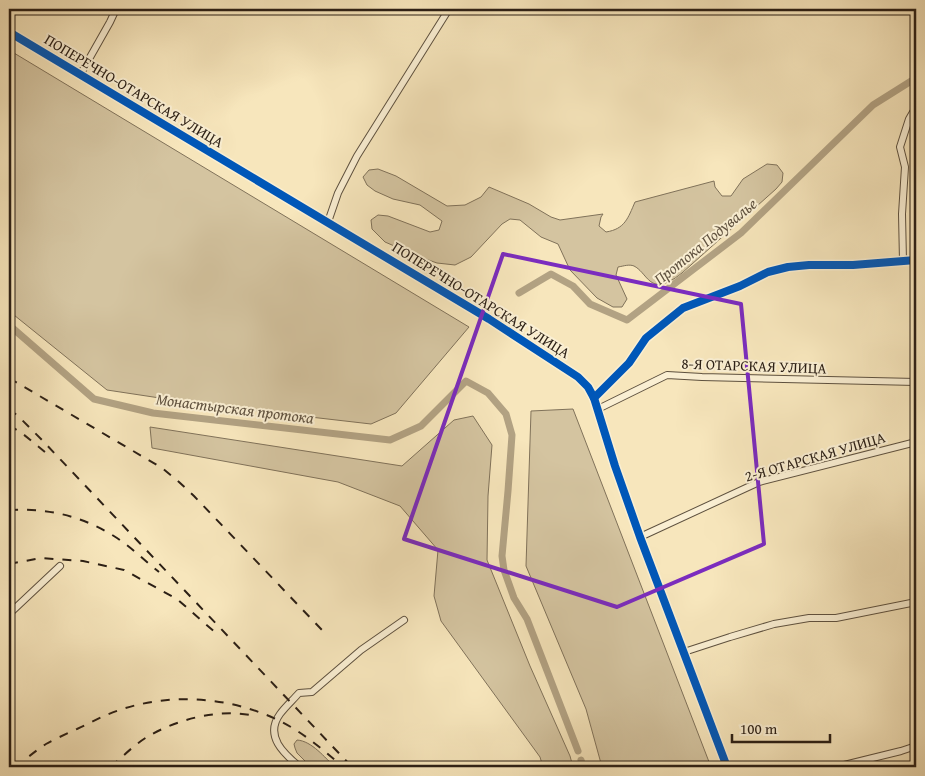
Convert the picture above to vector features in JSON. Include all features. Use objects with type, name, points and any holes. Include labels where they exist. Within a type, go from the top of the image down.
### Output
[{"type":"street","points":[[80,75],[116,9]]},
{"type":"street","points":[[328,222],[338,193],[357,156],[449,9]]},
{"type":"street","name":"ПОПЕРЕЧНО-ОТАРСКАЯ УЛИЦА","points":[[9,32],[489,319],[556,361],[588,387],[598,409],[615,466],[640,537],[727,767]]},
{"type":"street","points":[[902,261],[905,167],[900,147],[916,107]]},
{"type":"street","points":[[594,398],[629,364],[646,338],[683,308],[740,286],[768,272],[788,267],[853,265],[916,260]]},
{"type":"street","name":"8-Я ОТАРСКАЯ УЛИЦА","points":[[598,409],[667,375],[916,382]]},
{"type":"street","name":"2-Я ОТАРСКАЯ УЛИЦА","points":[[640,537],[759,482],[916,442]]},
{"type":"street","points":[[9,614],[60,566]]},
{"type":"street","points":[[684,652],[774,624],[809,618],[836,618],[916,602]]},
{"type":"street","points":[[300,767],[283,751],[277,742],[274,733],[275,724],[280,714],[299,693],[312,692],[360,650],[404,620]]},
{"type":"street","points":[[836,767],[916,746]]},
{"type":"highlighted area","points":[[503,254],[741,304],[764,544],[617,607],[404,539]]},
{"type":"shaded area","points":[[9,50],[469,327],[396,413],[371,424],[206,405],[107,390],[9,311]]},
{"type":"shaded area","points":[[767,164],[777,165],[783,173],[782,182],[675,278],[662,284],[656,284],[648,280],[634,266],[618,267],[616,275],[627,299],[622,307],[613,307],[597,298],[570,270],[558,244],[541,237],[520,220],[510,219],[502,224],[471,257],[455,265],[437,263],[385,242],[372,229],[371,220],[378,215],[388,216],[430,232],[439,230],[442,221],[420,205],[393,199],[375,191],[367,185],[363,177],[369,170],[378,169],[396,176],[447,206],[465,205],[481,197],[489,187],[560,220],[603,214],[599,226],[606,232],[618,228],[625,222],[635,202],[714,181],[715,187],[722,196],[731,196],[743,179]]},
{"type":"shaded area","points":[[573,409],[711,767],[602,767],[586,709],[526,566],[531,411]]},
{"type":"shaded area","points":[[473,416],[492,445],[488,496],[487,560],[573,767],[543,767],[540,757],[441,621],[434,596],[438,550],[400,506],[338,482],[152,448],[150,427],[402,466],[454,420]]},
{"type":"shaded area","points":[[297,740],[308,743],[335,767],[311,767],[297,753],[294,744]]},
{"type":"waterway","name":"Протока Подувалье","points":[[519,293],[551,274],[573,286],[590,304],[627,320],[741,233],[873,105],[916,78]]},
{"type":"waterway","name":"Монастырская протока","points":[[9,325],[94,399],[153,413],[390,440],[421,426],[466,381],[488,393],[506,414],[512,435],[502,556],[504,570],[514,598],[527,619],[578,751]]},
{"type":"waterway","points":[[581,760],[583,767]]},
{"type":"railway","points":[[9,378],[162,468],[194,496],[322,630]]},
{"type":"railway","points":[[9,409],[41,439],[352,767]]},
{"type":"railway","points":[[9,425],[45,452]]},
{"type":"railway","points":[[9,510],[52,512],[91,524],[123,542],[159,572]]},
{"type":"railway","points":[[9,564],[41,558],[83,561],[124,570],[177,599],[217,634]]},
{"type":"railway","points":[[15,767],[46,744],[104,716],[143,704],[163,700],[184,699],[225,703],[245,707],[264,714],[286,724],[306,737],[343,767]]},
{"type":"railway","points":[[111,767],[142,740],[185,720],[228,713],[255,716]]},
{"type":"cycle path","points":[[9,32],[489,319],[578,377],[588,387],[594,398],[640,537],[727,767]]},
{"type":"cycle path","points":[[594,398],[629,363],[646,338],[683,308],[740,286],[768,272],[788,267],[853,265],[916,260]]}]
